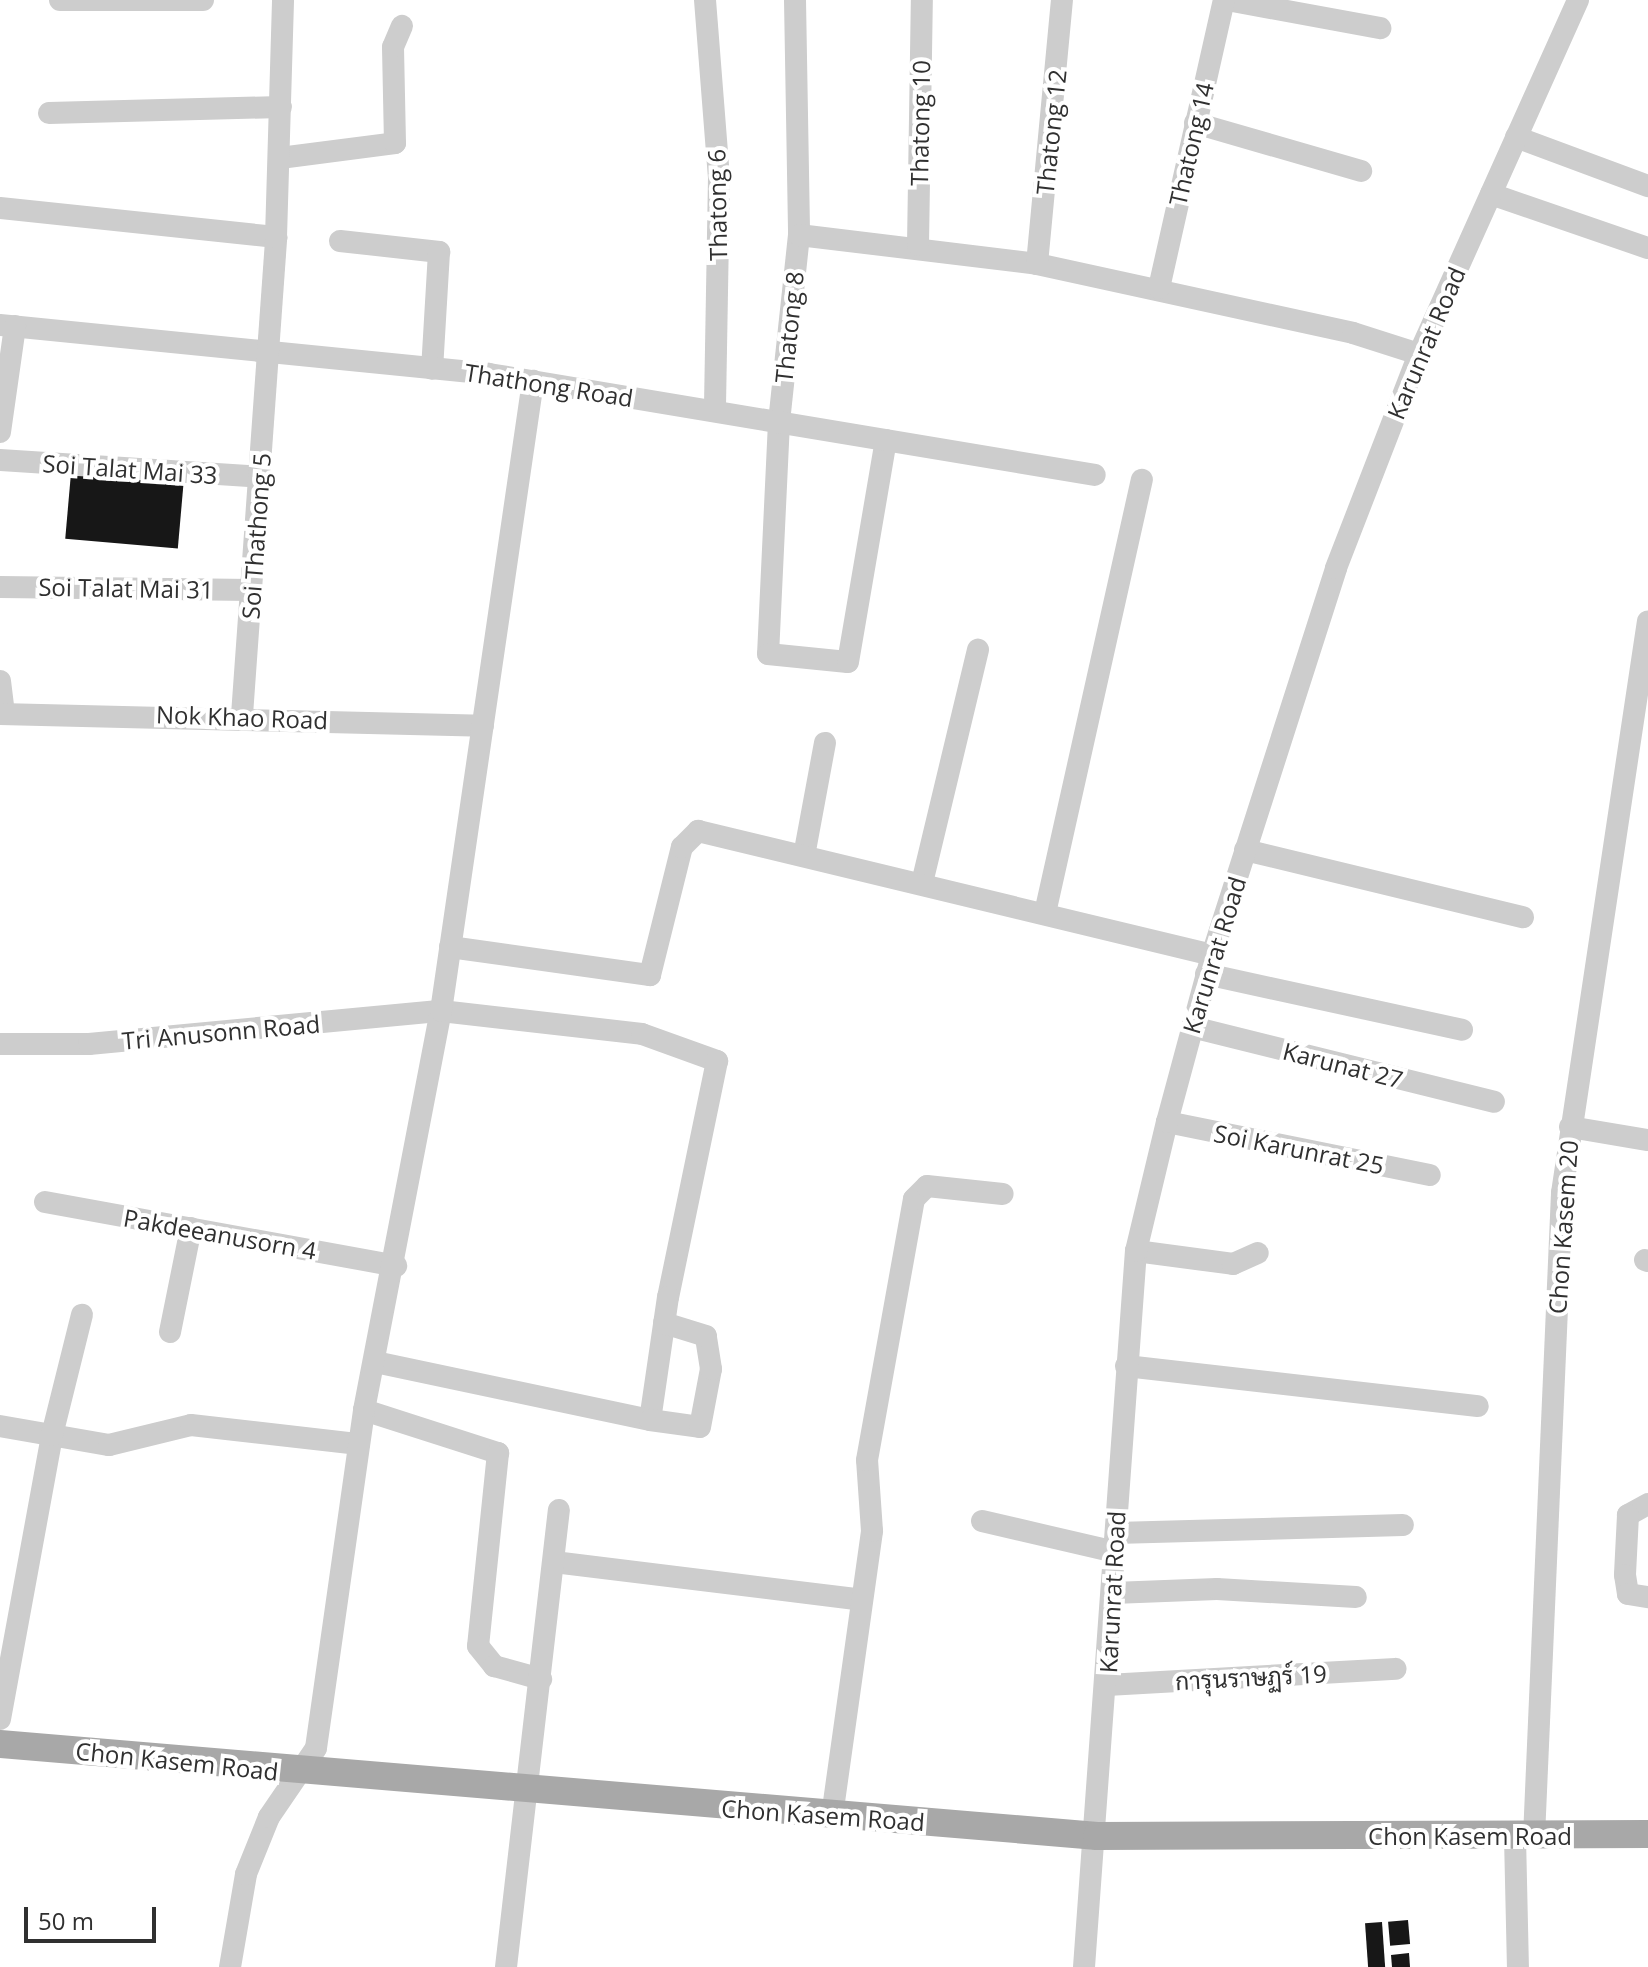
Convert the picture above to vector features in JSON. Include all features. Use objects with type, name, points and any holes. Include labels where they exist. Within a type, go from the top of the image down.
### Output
[{"type":"main road","name":"Chon Kasem Road","points":[[0,1744],[298,1773],[1097,1836],[1525,1837],[1648,1834]]},
{"type":"street","points":[[60,0],[203,0]]},
{"type":"street","name":"Soi Thathong 5","points":[[242,715],[276,237],[283,0]]},
{"type":"street","name":"Thatong 6","points":[[705,0],[719,177],[715,411]]},
{"type":"street","name":"Thatong 8","points":[[795,0],[799,235],[779,422],[768,654],[848,662],[886,440]]},
{"type":"street","name":"Thatong 10","points":[[918,245],[922,0]]},
{"type":"street","name":"Thatong 12","points":[[1037,264],[1062,0]]},
{"type":"street","name":"Thatong 14","points":[[1159,288],[1226,0],[1380,28]]},
{"type":"street","name":"Karunrat Road","points":[[1084,1967],[1097,1836],[1136,1251],[1167,1122],[1209,965],[1336,568],[1419,354],[1578,0]]},
{"type":"street","points":[[280,158],[395,143],[393,47],[402,26]]},
{"type":"street","points":[[49,113],[281,107]]},
{"type":"street","points":[[1195,123],[1361,171]]},
{"type":"street","points":[[1516,137],[1648,186]]},
{"type":"street","points":[[1491,194],[1648,248]]},
{"type":"street","points":[[0,208],[276,237]]},
{"type":"street","points":[[799,235],[918,245],[1037,264],[1159,288],[1419,354]]},
{"type":"street","points":[[340,241],[439,252],[432,369]]},
{"type":"street","points":[[0,432],[7,326]]},
{"type":"street","name":"Thathong Road","points":[[7,326],[268,357],[432,369],[533,381],[1095,475]]},
{"type":"street","points":[[230,1967],[246,1874],[298,1773],[316,1748],[364,1410],[396,1266],[441,1011],[533,381]]},
{"type":"street","name":"Soi Talat Mai 33","points":[[0,460],[260,477]]},
{"type":"street","points":[[1045,913],[1142,480]]},
{"type":"street","name":"Soi Talat Mai 31","points":[[0,587],[252,590]]},
{"type":"street","name":"Chon Kasem 20","points":[[1518,1967],[1570,1127],[1640,723],[1647,633]]},
{"type":"street","points":[[922,883],[978,650]]},
{"type":"street","points":[[0,681],[2,714]]},
{"type":"street","name":"Nok Khao Road","points":[[2,714],[242,715],[483,726]]},
{"type":"street","points":[[804,856],[825,743]]},
{"type":"street","points":[[450,947],[650,975],[688,834],[804,856],[1045,913],[1209,965],[1462,1030]]},
{"type":"street","points":[[1245,850],[1523,917]]},
{"type":"street","name":"Tri Anusonn Road","points":[[0,1044],[89,1044],[441,1011],[642,1034],[717,1061],[664,1323]]},
{"type":"street","name":"Karunat 27","points":[[1192,1027],[1494,1102]]},
{"type":"street","name":"Soi Karunrat 25","points":[[1167,1122],[1430,1175]]},
{"type":"street","points":[[1570,1127],[1648,1140]]},
{"type":"street","points":[[832,1816],[872,1531],[867,1460],[914,1199],[927,1186],[1003,1194]]},
{"type":"street","name":"Pakdeeanusorn 4","points":[[45,1202],[396,1266]]},
{"type":"street","points":[[170,1332],[191,1228]]},
{"type":"street","points":[[1136,1251],[1233,1264],[1258,1253]]},
{"type":"street","points":[[0,1719],[52,1435],[82,1315]]},
{"type":"street","points":[[374,1362],[650,1420],[700,1427],[711,1369],[706,1336],[664,1323],[650,1420]]},
{"type":"street","points":[[1126,1366],[1478,1406]]},
{"type":"street","points":[[364,1410],[498,1453],[478,1646],[494,1666],[541,1679]]},
{"type":"street","points":[[0,1426],[109,1445],[191,1425],[359,1444]]},
{"type":"street","points":[[1648,1504],[1628,1515],[1625,1575],[1628,1594],[1648,1597]]},
{"type":"street","points":[[506,1967],[522,1791],[541,1679],[559,1510]]},
{"type":"street","points":[[982,1521],[1115,1543],[1403,1525]]},
{"type":"street","points":[[554,1562],[862,1600]]},
{"type":"street","points":[[1113,1593],[1217,1589],[1356,1597]]},
{"type":"street","name":"การุนราษฏร์ 19","points":[[1107,1685],[1396,1669]]},
{"type":"building","points":[[71,473],[184,483],[178,549],[65,539]]},
{"type":"building","points":[[1408,1920],[1410,1944],[1390,1946],[1388,1922]]},
{"type":"building","points":[[1382,1922],[1385,1967],[1368,1967],[1365,1923]]},
{"type":"building","points":[[1409,1953],[1410,1967],[1392,1967],[1391,1955]]}]
